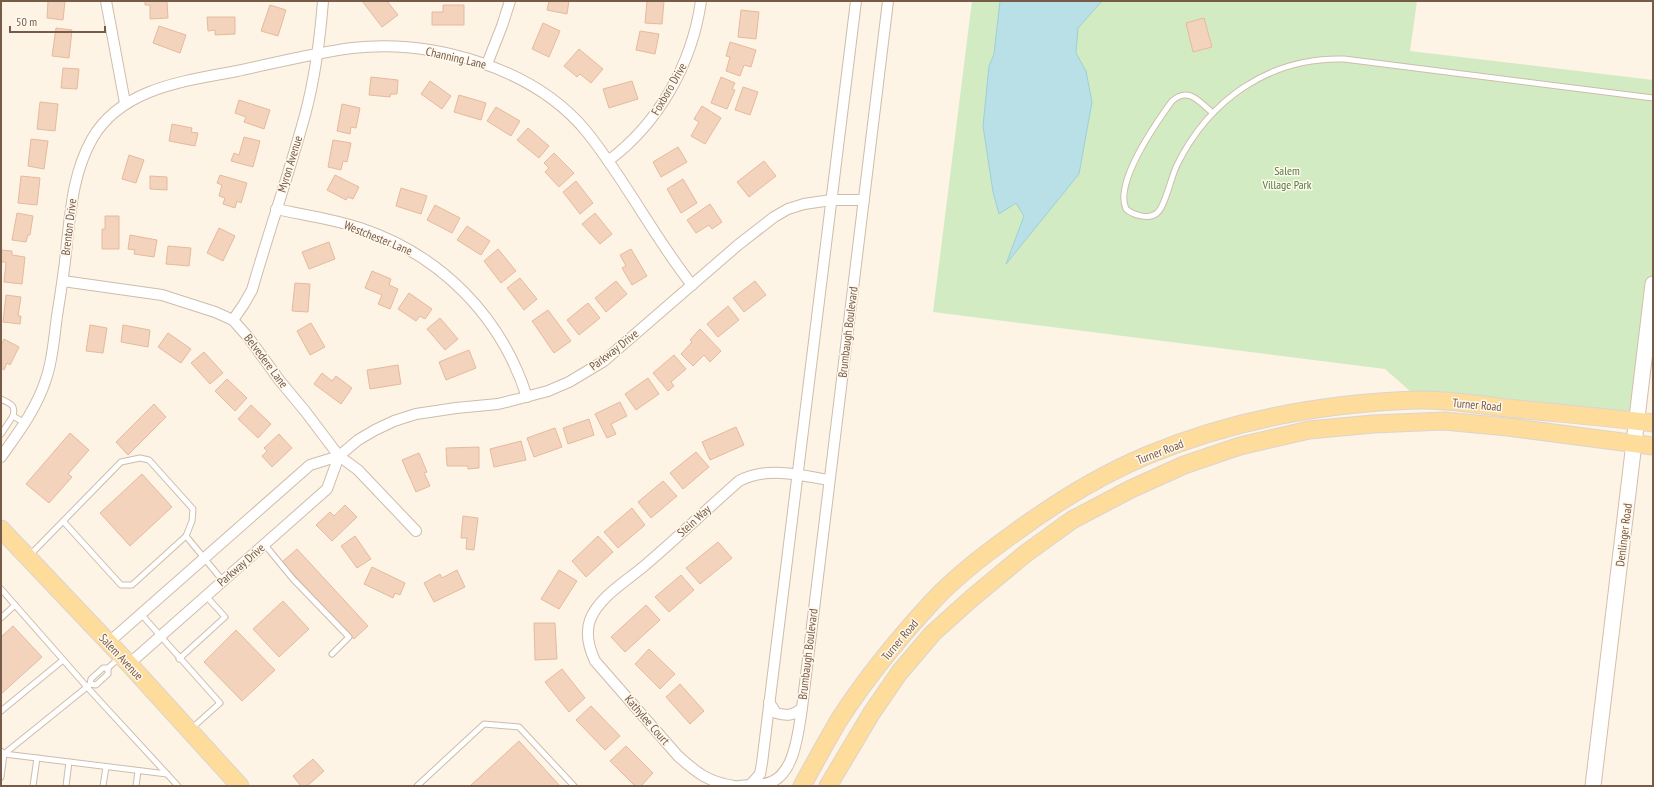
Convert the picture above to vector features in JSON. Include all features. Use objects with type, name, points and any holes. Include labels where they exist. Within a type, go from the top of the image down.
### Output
[{"type":"main road","name":"Turner Road","points":[[802,786],[838,722],[865,683],[934,600],[980,558],[1033,519],[1085,486],[1147,455],[1206,435],[1272,417],[1341,406],[1390,402],[1428,400],[1645,422]]},
{"type":"main road","name":"Turner Road","points":[[828,786],[871,714],[899,673],[933,633],[1025,554],[1072,520],[1131,489],[1184,466],[1240,446],[1309,430],[1389,423],[1444,421],[1508,426],[1653,446]]},
{"type":"main road","name":"Salem Avenue","points":[[1,529],[125,660],[240,786]]},
{"type":"street","points":[[106,1],[125,103]]},
{"type":"street","name":"Myron Avenue","points":[[234,320],[252,290],[305,114],[317,55],[323,1]]},
{"type":"street","points":[[487,64],[510,1]]},
{"type":"street","name":"Foxboro Drive","points":[[608,162],[633,140],[650,121],[672,88],[683,67],[691,45],[699,17],[701,1]]},
{"type":"street","points":[[751,784],[760,774],[856,1]]},
{"type":"street","name":"Brumbaugh Boulevard","points":[[769,702],[776,713],[787,716],[796,714],[802,708],[888,1]]},
{"type":"street","name":"Channing Lane","points":[[125,103],[138,96],[188,80],[353,48],[403,48],[434,51],[487,64],[523,80],[562,108],[586,131],[653,231],[692,285]]},
{"type":"street","name":"Brenton Drive","points":[[1,458],[25,423],[39,399],[46,381],[51,362],[63,281],[75,183],[82,162],[98,129],[108,117],[125,103]]},
{"type":"street","name":"Parkway Drive","points":[[108,643],[310,465],[338,456],[358,440],[394,421],[416,414],[498,404],[548,391],[569,382],[604,361],[738,245],[774,217],[788,209],[804,204],[831,200],[864,200]]},
{"type":"street","name":"Westchester Lane","points":[[276,209],[342,223],[361,229],[418,254],[458,286],[476,304],[496,329],[520,373],[527,396]]},
{"type":"street","name":"Belvedere Lane","points":[[63,281],[162,295],[215,312],[234,320],[338,456],[358,470],[416,531]]},
{"type":"street","name":"Denlinger Road","points":[[1593,786],[1635,444],[1645,422],[1653,284]]},
{"type":"street","name":"Parkway Drive","points":[[125,660],[161,635],[327,489],[338,456]]},
{"type":"street","name":"Stein Way","points":[[588,628],[594,612],[608,596],[643,567],[739,481],[749,476],[771,472],[830,480]]},
{"type":"street","name":"Kathylee Court","points":[[588,628],[590,651],[595,661],[678,756],[705,778],[720,784],[734,786]]},
{"type":"street","points":[[739,786],[765,784],[781,777],[789,765],[796,741],[802,708]]},
{"type":"lane","points":[[1213,114],[1190,95],[1178,96],[1172,101],[1131,169],[1125,183],[1123,199],[1126,209],[1136,214],[1146,216],[1157,214],[1162,208],[1172,176],[1185,149],[1196,132],[1230,97],[1251,82],[1270,72],[1290,65],[1313,60],[1334,58],[1653,98]]},
{"type":"lane","points":[[1,399],[13,406],[15,409],[13,416],[1,434]]},
{"type":"lane","points":[[13,416],[25,423]]},
{"type":"lane","points":[[28,558],[63,521],[121,462],[140,458],[149,460],[193,509],[192,521],[186,536],[132,585],[121,585],[63,521]]},
{"type":"lane","points":[[186,536],[223,581]]},
{"type":"lane","points":[[264,545],[293,579],[349,637],[332,654]]},
{"type":"lane","points":[[1,589],[63,660],[89,686],[167,774],[174,785]]},
{"type":"lane","points":[[179,659],[225,617],[206,596]]},
{"type":"lane","points":[[1,618],[15,605]]},
{"type":"lane","points":[[141,614],[161,635],[179,659],[220,703],[190,730]]},
{"type":"lane","points":[[1,711],[63,660]]},
{"type":"lane","points":[[2,752],[89,686],[96,685],[108,674],[108,668],[125,660]]},
{"type":"lane","points":[[417,786],[484,724],[519,727],[574,786]]},
{"type":"lane","points":[[2,752],[37,758],[167,774]]},
{"type":"lane","points":[[1,777],[2,752]]},
{"type":"lane","points":[[33,786],[37,758]]},
{"type":"lane","points":[[66,786],[70,762]]},
{"type":"lane","points":[[103,786],[106,767]]},
{"type":"lane","points":[[136,786],[138,771]]},
{"type":"green space","name":"Salem Village Park","points":[[972,1],[1417,1],[1410,51],[1653,80],[1653,284],[1637,421],[1420,400],[1385,369],[933,312]]},
{"type":"water","points":[[1000,1],[1102,1],[1078,28],[1076,53],[1086,71],[1092,102],[1079,174],[1006,264],[1024,216],[1016,203],[999,214],[993,192],[983,126],[989,66],[994,54]]},
{"type":"building","points":[[48,1],[65,1],[63,20],[47,18]]},
{"type":"building","points":[[145,1],[167,1],[168,18],[150,19],[150,5],[145,5]]},
{"type":"building","points":[[362,1],[387,1],[398,15],[382,27]]},
{"type":"building","points":[[549,1],[569,1],[567,14],[547,10]]},
{"type":"building","points":[[647,1],[664,1],[662,24],[645,23]]},
{"type":"building","points":[[270,5],[286,10],[278,36],[261,31]]},
{"type":"building","points":[[443,5],[464,5],[464,25],[432,25],[432,12],[443,12]]},
{"type":"building","points":[[741,10],[759,12],[756,39],[738,37]]},
{"type":"building","points":[[207,17],[235,17],[235,34],[215,35],[215,30],[208,31]]},
{"type":"building","points":[[1204,18],[1212,47],[1193,52],[1186,23]]},
{"type":"building","points":[[543,23],[560,31],[549,57],[532,49]]},
{"type":"building","points":[[159,26],[186,35],[180,53],[153,43]]},
{"type":"building","points":[[56,28],[72,30],[69,58],[52,56]]},
{"type":"building","points":[[640,31],[659,34],[655,54],[636,50]]},
{"type":"building","points":[[730,42],[756,50],[751,67],[744,65],[740,76],[726,71],[730,57],[726,56]]},
{"type":"building","points":[[579,49],[603,69],[591,83],[580,74],[577,77],[564,66]]},
{"type":"building","points":[[63,68],[79,69],[77,89],[61,88]]},
{"type":"building","points":[[371,77],[398,80],[397,94],[391,94],[390,97],[369,95]]},
{"type":"building","points":[[721,77],[735,83],[732,89],[735,90],[727,109],[711,103]]},
{"type":"building","points":[[430,81],[451,96],[442,109],[421,94]]},
{"type":"building","points":[[632,81],[638,99],[609,108],[603,89]]},
{"type":"building","points":[[743,87],[758,92],[750,115],[735,110]]},
{"type":"building","points":[[459,95],[486,103],[481,120],[454,112]]},
{"type":"building","points":[[239,100],[270,110],[264,129],[244,122],[246,117],[235,113]]},
{"type":"building","points":[[40,102],[58,104],[55,131],[37,129]]},
{"type":"building","points":[[342,104],[360,108],[356,128],[351,127],[350,134],[337,131]]},
{"type":"building","points":[[702,106],[721,118],[705,144],[691,136],[699,122],[694,119]]},
{"type":"building","points":[[496,107],[520,121],[511,136],[487,121]]},
{"type":"building","points":[[172,124],[192,128],[191,132],[198,133],[195,146],[169,141]]},
{"type":"building","points":[[528,128],[549,146],[539,158],[517,140]]},
{"type":"building","points":[[244,137],[260,141],[253,167],[231,161],[234,153],[239,155]]},
{"type":"building","points":[[31,139],[48,141],[44,169],[28,166]]},
{"type":"building","points":[[333,140],[351,143],[347,162],[343,161],[341,170],[328,167]]},
{"type":"building","points":[[678,147],[687,162],[661,177],[653,162]]},
{"type":"building","points":[[554,153],[574,173],[559,187],[545,172],[549,168],[544,163]]},
{"type":"building","points":[[129,155],[144,160],[136,183],[122,179]]},
{"type":"building","points":[[764,161],[776,176],[749,197],[737,182]]},
{"type":"building","points":[[220,175],[247,183],[241,203],[237,201],[235,208],[223,204],[225,198],[219,196],[222,185],[217,183]]},
{"type":"building","points":[[335,175],[359,187],[353,199],[348,197],[346,200],[327,190]]},
{"type":"building","points":[[21,176],[40,178],[37,205],[18,203]]},
{"type":"building","points":[[150,176],[167,177],[167,190],[150,189]]},
{"type":"building","points":[[683,179],[697,203],[681,213],[667,189]]},
{"type":"building","points":[[576,181],[593,203],[580,214],[563,192]]},
{"type":"building","points":[[401,188],[427,196],[421,214],[396,206]]},
{"type":"building","points":[[710,204],[722,222],[712,229],[709,225],[696,233],[687,220]]},
{"type":"building","points":[[435,205],[460,218],[452,233],[427,220]]},
{"type":"building","points":[[17,213],[33,216],[30,235],[28,235],[26,242],[12,240]]},
{"type":"building","points":[[595,213],[612,234],[600,244],[582,224]]},
{"type":"building","points":[[105,216],[119,216],[119,249],[102,249],[102,229],[105,229]]},
{"type":"building","points":[[467,226],[490,241],[481,255],[457,240]]},
{"type":"building","points":[[219,228],[235,236],[223,261],[207,253]]},
{"type":"building","points":[[130,235],[157,240],[154,257],[134,254],[135,250],[128,249]]},
{"type":"building","points":[[329,242],[335,259],[309,269],[302,252]]},
{"type":"building","points":[[168,246],[191,248],[189,266],[166,264]]},
{"type":"building","points":[[498,249],[516,271],[501,283],[484,261]]},
{"type":"building","points":[[631,249],[647,276],[632,285],[622,268],[626,266],[620,255]]},
{"type":"building","points":[[1,250],[12,251],[12,255],[25,257],[22,284],[4,282],[6,262],[1,262]]},
{"type":"building","points":[[372,271],[391,279],[389,285],[398,289],[390,309],[378,304],[382,295],[365,288]]},
{"type":"building","points":[[520,278],[537,299],[524,310],[507,288]]},
{"type":"building","points":[[616,281],[627,294],[606,312],[595,298]]},
{"type":"building","points":[[755,281],[766,295],[744,312],[733,298]]},
{"type":"building","points":[[295,283],[310,284],[308,312],[292,311]]},
{"type":"building","points":[[409,293],[432,309],[425,319],[420,316],[416,321],[398,309]]},
{"type":"building","points":[[6,295],[21,297],[18,316],[21,316],[20,324],[3,322]]},
{"type":"building","points":[[588,303],[600,318],[579,335],[567,320]]},
{"type":"building","points":[[728,306],[739,320],[718,337],[707,324]]},
{"type":"building","points":[[548,310],[571,341],[554,353],[532,321]]},
{"type":"building","points":[[440,318],[458,339],[445,350],[427,329]]},
{"type":"building","points":[[311,323],[325,347],[310,355],[297,331]]},
{"type":"building","points":[[90,325],[107,328],[103,353],[86,351]]},
{"type":"building","points":[[123,325],[150,330],[148,347],[121,342]]},
{"type":"building","points":[[700,329],[721,351],[710,362],[704,355],[693,366],[681,354],[692,342],[690,340]]},
{"type":"building","points":[[168,333],[191,349],[181,363],[158,347]]},
{"type":"building","points":[[4,339],[19,347],[10,365],[7,363],[4,370],[1,368],[1,345]]},
{"type":"building","points":[[469,350],[476,368],[446,380],[439,362]]},
{"type":"building","points":[[204,352],[223,373],[210,384],[191,363]]},
{"type":"building","points":[[674,355],[686,369],[671,382],[674,386],[668,391],[653,373]]},
{"type":"building","points":[[398,365],[401,384],[370,389],[367,370]]},
{"type":"building","points":[[322,373],[332,381],[336,376],[352,388],[341,404],[314,384]]},
{"type":"building","points":[[648,378],[659,394],[636,410],[625,394]]},
{"type":"building","points":[[227,379],[247,398],[235,411],[215,391]]},
{"type":"building","points":[[620,402],[627,416],[611,424],[616,434],[607,438],[595,414]]},
{"type":"building","points":[[154,404],[166,417],[128,455],[116,442]]},
{"type":"building","points":[[251,405],[271,424],[258,438],[238,419]]},
{"type":"building","points":[[589,419],[594,435],[568,444],[563,428]]},
{"type":"building","points":[[736,427],[744,445],[710,460],[702,442]]},
{"type":"building","points":[[555,428],[562,447],[534,457],[527,438]]},
{"type":"building","points":[[70,433],[89,450],[68,474],[72,477],[49,503],[26,484]]},
{"type":"building","points":[[279,434],[292,448],[272,467],[262,456],[267,451],[264,448]]},
{"type":"building","points":[[521,441],[526,460],[494,467],[490,449]]},
{"type":"building","points":[[479,447],[479,468],[468,469],[468,466],[447,466],[446,448]]},
{"type":"building","points":[[696,452],[709,467],[683,489],[670,473]]},
{"type":"building","points":[[419,453],[427,472],[424,473],[430,486],[416,492],[402,460]]},
{"type":"building","points":[[142,474],[172,507],[130,546],[100,513]]},
{"type":"building","points":[[663,481],[677,496],[651,518],[638,502]]},
{"type":"building","points":[[345,505],[357,517],[332,541],[316,525],[330,512],[334,516]]},
{"type":"building","points":[[632,508],[645,525],[618,548],[604,532]]},
{"type":"building","points":[[463,516],[478,518],[474,550],[466,549],[467,538],[461,538]]},
{"type":"building","points":[[355,536],[371,559],[357,568],[341,546]]},
{"type":"building","points":[[598,536],[613,552],[586,577],[572,561]]},
{"type":"building","points":[[718,542],[732,558],[700,584],[686,568]]},
{"type":"building","points":[[297,549],[368,626],[354,639],[282,562]]},
{"type":"building","points":[[372,567],[405,583],[400,595],[395,593],[393,598],[364,584]]},
{"type":"building","points":[[457,570],[465,587],[434,602],[424,583],[440,574],[442,578]]},
{"type":"building","points":[[559,570],[577,581],[559,609],[541,599]]},
{"type":"building","points":[[681,575],[694,590],[669,612],[655,597]]},
{"type":"building","points":[[283,601],[309,629],[279,657],[253,629]]},
{"type":"building","points":[[646,605],[660,620],[625,652],[611,637]]},
{"type":"building","points":[[534,623],[555,623],[557,659],[535,660]]},
{"type":"building","points":[[13,626],[42,657],[1,694],[1,637]]},
{"type":"building","points":[[236,630],[275,670],[242,701],[204,662]]},
{"type":"building","points":[[649,649],[675,674],[660,689],[635,664]]},
{"type":"building","points":[[562,669],[585,698],[569,712],[545,682]]},
{"type":"building","points":[[680,684],[704,711],[690,724],[666,697]]},
{"type":"building","points":[[591,706],[620,736],[605,750],[576,720]]},
{"type":"building","points":[[519,741],[560,786],[470,786]]},
{"type":"building","points":[[626,746],[653,773],[641,786],[635,786],[610,761]]},
{"type":"building","points":[[313,759],[324,771],[307,786],[301,786],[293,776]]}]
